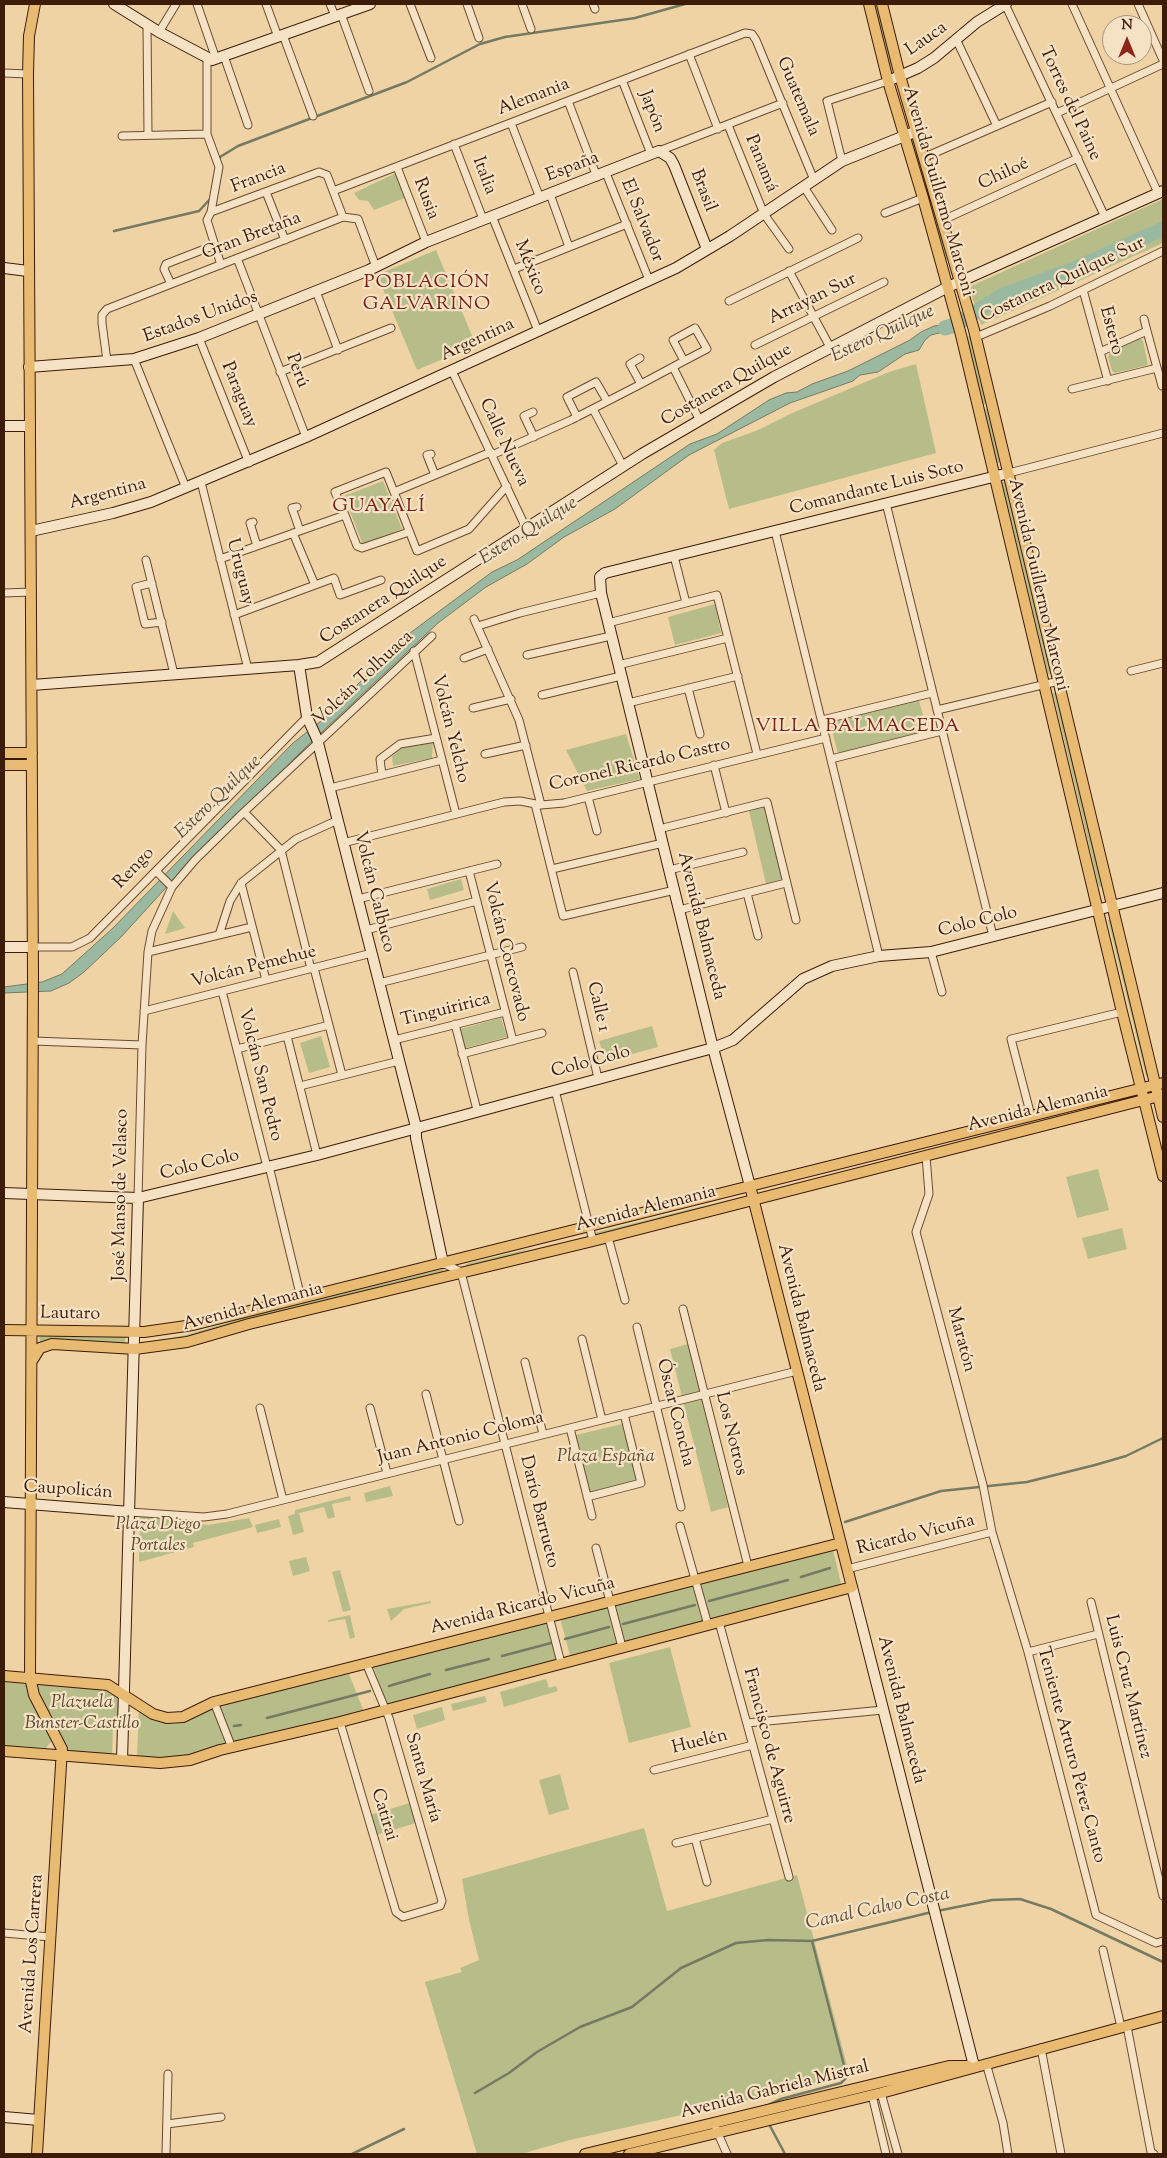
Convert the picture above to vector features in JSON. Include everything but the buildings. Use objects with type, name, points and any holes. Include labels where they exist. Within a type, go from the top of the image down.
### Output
[{"type":"main road","points":[[35,4],[29,36],[28,74],[33,947],[30,1677],[34,1695],[62,1749],[62,1755]]},
{"type":"main road","name":"Avenida Guillermo Marconi","points":[[869,4],[888,81],[961,335],[1097,910],[1140,1088],[1163,1172]]},
{"type":"main road","name":"Avenida Guillermo Marconi","points":[[882,4],[900,76],[975,333],[1113,906],[1159,1084],[1163,1117]]},
{"type":"main road","points":[[978,409],[992,405]]},
{"type":"main road","points":[[4,753],[32,753]]},
{"type":"main road","points":[[4,765],[32,765]]},
{"type":"main road","name":"Avenida Alemania","points":[[135,1332],[188,1326],[1159,1084]]},
{"type":"main road","name":"Avenida Alemania","points":[[135,1349],[187,1342],[250,1324],[608,1237],[1160,1096]]},
{"type":"main road","name":"Avenida Balmaceda","points":[[750,1186],[852,1587]]},
{"type":"main road","name":"Lautaro","points":[[4,1330],[135,1332]]},
{"type":"main road","name":"Lautaro","points":[[31,1365],[38,1350],[52,1344],[135,1349]]},
{"type":"main road","name":"Avenida Ricardo Vicuña","points":[[4,1676],[97,1682],[113,1686],[153,1714],[175,1718],[190,1715],[214,1702],[841,1543]]},
{"type":"main road","points":[[4,1751],[174,1763],[340,1722],[852,1587]]},
{"type":"main road","points":[[27,1753],[38,1752],[50,1745],[52,1731]]},
{"type":"main road","name":"Avenida Los Carrera","points":[[37,2154],[62,1755]]},
{"type":"main road","name":"Avenida Gabriela Mistral","points":[[585,2154],[626,2151],[718,2132],[877,2094],[1163,2016]]},
{"type":"main road","name":"Avenida Gabriela Mistral","points":[[626,2151],[713,2122],[950,2066],[974,2066]]},
{"type":"street","points":[[114,4],[158,32],[216,58],[370,4]]},
{"type":"street","points":[[158,32],[176,4]]},
{"type":"street","points":[[197,4],[216,58],[248,125]]},
{"type":"street","points":[[266,4],[313,116]]},
{"type":"street","points":[[330,4],[338,15],[369,91]]},
{"type":"street","points":[[410,4],[431,58]]},
{"type":"street","points":[[467,4],[479,38]]},
{"type":"street","points":[[522,4],[531,28]]},
{"type":"street","name":"Lauca","points":[[888,81],[918,68],[957,41],[977,22],[1006,4]]},
{"type":"street","name":"Torres del Paine","points":[[1006,4],[1104,217]]},
{"type":"street","points":[[1072,4],[1161,192]]},
{"type":"street","points":[[1138,4],[1163,60]]},
{"type":"street","points":[[147,24],[148,135]]},
{"type":"street","name":"Alemania","points":[[333,191],[745,32]]},
{"type":"street","name":"Guatemala","points":[[745,32],[752,34],[756,40],[814,180]]},
{"type":"street","points":[[957,41],[997,126]]},
{"type":"street","points":[[689,54],[718,129]]},
{"type":"street","points":[[216,58],[207,134],[218,164],[211,212],[207,220],[221,265]]},
{"type":"street","points":[[1057,114],[1163,64]]},
{"type":"street","points":[[4,73],[28,74]]},
{"type":"street","name":"Japón","points":[[622,80],[655,152]]},
{"type":"street","points":[[842,161],[826,101],[888,81]]},
{"type":"street","name":"El Salvador","points":[[568,101],[602,175],[628,224],[649,280]]},
{"type":"street","points":[[925,157],[1052,102]]},
{"type":"street","name":"España","points":[[376,266],[426,242],[488,217],[602,175],[655,152],[783,103]]},
{"type":"street","points":[[510,123],[540,198]]},
{"type":"street","name":"Panamá","points":[[728,125],[764,214],[789,248]]},
{"type":"street","name":"Argentina","points":[[31,531],[133,508],[249,463],[676,268],[764,214],[842,161],[917,131]]},
{"type":"street","points":[[122,136],[207,134]]},
{"type":"street","name":"Italia","points":[[454,144],[488,217]]},
{"type":"street","name":"Brasil","points":[[655,152],[670,158],[674,165],[707,249]]},
{"type":"street","name":"Chiloé","points":[[943,220],[1078,158]]},
{"type":"street","name":"Rusia","points":[[397,167],[426,242]]},
{"type":"street","name":"Francia","points":[[211,212],[319,172],[327,175],[343,217]]},
{"type":"street","points":[[804,187],[832,230]]},
{"type":"street","points":[[266,192],[285,240]]},
{"type":"street","name":"Costanera Quilque","points":[[32,685],[318,662],[332,655],[526,528],[699,419],[830,347],[948,287],[1161,192]]},
{"type":"street","points":[[550,194],[569,247]]},
{"type":"street","points":[[885,213],[923,198]]},
{"type":"street","points":[[343,217],[358,219],[376,266]]},
{"type":"street","name":"Gran Bretaña","points":[[106,361],[102,315],[107,309],[343,217]]},
{"type":"street","name":"México","points":[[488,217],[514,269],[538,332]]},
{"type":"street","points":[[514,269],[628,224]]},
{"type":"street","points":[[730,301],[858,238]]},
{"type":"street","name":"Gran Bretaña","points":[[171,284],[164,268],[166,264],[215,245]]},
{"type":"street","name":"Costanera Quilque Sur","points":[[975,333],[1083,290],[1163,251]]},
{"type":"street","name":"Perú","points":[[237,258],[306,437]]},
{"type":"street","name":"Estados Unidos","points":[[29,367],[134,360],[199,338],[376,266]]},
{"type":"street","points":[[4,268],[28,271]]},
{"type":"street","points":[[789,271],[830,347]]},
{"type":"street","name":"Arrayan Sur","points":[[755,345],[884,282]]},
{"type":"street","name":"Estero","points":[[1083,290],[1108,381]]},
{"type":"street","points":[[316,291],[338,350]]},
{"type":"street","points":[[1144,319],[1162,386]]},
{"type":"street","points":[[280,372],[391,328]]},
{"type":"street","points":[[394,492],[491,454],[577,417],[674,367],[707,349],[696,328],[673,340],[684,361]]},
{"type":"street","points":[[1100,352],[1147,331]]},
{"type":"street","name":"Paraguay","points":[[199,338],[249,463]]},
{"type":"street","points":[[640,358],[630,364],[641,384]]},
{"type":"street","points":[[134,360],[186,488]]},
{"type":"street","points":[[674,367],[699,419]]},
{"type":"street","points":[[1072,389],[1157,368]]},
{"type":"street","name":"Calle Nueva","points":[[452,371],[526,528]]},
{"type":"street","points":[[577,417],[567,397],[582,389],[596,382],[607,401]]},
{"type":"street","points":[[593,409],[623,466]]},
{"type":"street","points":[[533,412],[524,416],[534,436]]},
{"type":"street","points":[[4,426],[30,426]]},
{"type":"street","name":"Comandante Luis Soto","points":[[600,577],[605,573],[994,477],[1163,433]]},
{"type":"street","points":[[431,454],[427,455],[435,475]]},
{"type":"street","points":[[409,532],[362,548],[357,546],[336,492],[386,472],[417,551],[469,529],[506,486]]},
{"type":"street","name":"Uruguay","points":[[200,482],[248,669]]},
{"type":"street","points":[[886,503],[993,936]]},
{"type":"street","points":[[297,507],[292,508],[297,532],[315,586]]},
{"type":"street","points":[[220,559],[345,515]]},
{"type":"street","points":[[253,522],[250,523],[257,546]]},
{"type":"street","points":[[776,531],[879,956]]},
{"type":"street","points":[[674,556],[686,604]]},
{"type":"street","points":[[146,560],[174,674]]},
{"type":"street","name":"Avenida Balmaceda","points":[[600,577],[601,594],[618,665],[713,1048],[750,1186]]},
{"type":"street","points":[[234,615],[334,578],[340,595],[380,580]]},
{"type":"street","points":[[152,583],[136,587],[144,624],[162,622]]},
{"type":"street","points":[[4,593],[32,592]]},
{"type":"street","points":[[478,626],[520,613],[601,594]]},
{"type":"street","points":[[608,623],[717,595],[757,754]]},
{"type":"street","points":[[474,619],[511,699],[526,744],[563,916],[675,890]]},
{"type":"street","name":"Volcán Tolhuaca","points":[[244,812],[432,636]]},
{"type":"street","points":[[527,655],[611,636]]},
{"type":"street","points":[[618,665],[728,638]]},
{"type":"street","points":[[464,658],[488,649]]},
{"type":"street","name":"Volcán Yelcho","points":[[414,651],[456,814]]},
{"type":"street","points":[[1131,671],[1163,663]]},
{"type":"street","name":"Volcán Calbuco","points":[[299,665],[309,722],[318,741],[416,1127],[416,1138],[443,1263]]},
{"type":"street","points":[[542,695],[621,676]]},
{"type":"street","points":[[628,703],[738,676]]},
{"type":"street","points":[[937,710],[1059,681]]},
{"type":"street","points":[[688,688],[700,734]]},
{"type":"street","points":[[822,720],[932,693]]},
{"type":"street","points":[[473,708],[511,699]]},
{"type":"street","name":"Rengo","points":[[4,947],[66,947],[84,942],[158,873],[309,722]]},
{"type":"street","points":[[831,759],[942,731]]},
{"type":"street","points":[[382,775],[380,759],[400,744],[436,738]]},
{"type":"street","name":"Coronel Ricardo Castro","points":[[344,843],[489,806],[520,801],[538,804],[564,803],[714,764],[826,738]]},
{"type":"street","points":[[485,754],[526,744]]},
{"type":"street","points":[[330,788],[442,760]]},
{"type":"street","points":[[714,764],[726,813]]},
{"type":"street","points":[[588,797],[597,832]]},
{"type":"street","points":[[659,829],[768,802],[796,920]]},
{"type":"street","points":[[244,812],[280,850],[342,1075]]},
{"type":"street","name":"José Manso de Velasco","points":[[122,1760],[142,1046],[148,952],[152,931],[171,886],[244,812]]},
{"type":"street","points":[[219,935],[230,901],[241,883],[280,850],[296,840],[338,820]]},
{"type":"street","points":[[552,870],[663,843]]},
{"type":"street","points":[[670,870],[742,852]]},
{"type":"street","points":[[358,899],[497,864]]},
{"type":"street","name":"Volcán Corcovado","points":[[469,871],[512,1041]]},
{"type":"street","points":[[158,873],[171,886]]},
{"type":"street","points":[[241,883],[266,980]]},
{"type":"street","points":[[679,910],[786,883]]},
{"type":"street","points":[[747,893],[758,936]]},
{"type":"street","name":"Colo Colo","points":[[4,1193],[138,1198],[317,1155],[477,1110],[713,1048],[733,1040],[803,979],[832,966],[879,956],[932,952],[1163,893]]},
{"type":"street","points":[[366,930],[477,901]]},
{"type":"street","points":[[148,952],[252,927]]},
{"type":"street","points":[[379,983],[522,947]]},
{"type":"street","points":[[932,952],[942,992]]},
{"type":"street","name":"Volcán Pemehue","points":[[144,1011],[372,953]]},
{"type":"street","name":"Calle 1","points":[[573,972],[598,1078]]},
{"type":"street","name":"Volcán San Pedro","points":[[222,991],[301,1298]]},
{"type":"street","name":"Tinguiririca","points":[[394,1040],[505,1012]]},
{"type":"street","points":[[1031,1116],[1012,1040],[1122,1012]]},
{"type":"street","points":[[455,1024],[477,1110]]},
{"type":"street","points":[[237,1049],[329,1026]]},
{"type":"street","points":[[462,1054],[542,1033]]},
{"type":"street","points":[[287,1036],[317,1155]]},
{"type":"street","points":[[33,1041],[142,1046]]},
{"type":"street","points":[[300,1086],[399,1061]]},
{"type":"street","points":[[555,1090],[593,1240]]},
{"type":"street","name":"Maratón","points":[[926,1156],[929,1194],[916,1232],[983,1485],[992,1532]]},
{"type":"street","points":[[608,1237],[625,1300]]},
{"type":"street","points":[[443,1263],[461,1272]]},
{"type":"street","name":"Darío Barrueto","points":[[461,1272],[561,1663]]},
{"type":"street","name":"Los Notros","points":[[683,1309],[748,1566]]},
{"type":"street","name":"Óscar Concha","points":[[637,1327],[681,1507]]},
{"type":"street","points":[[582,1339],[602,1420]]},
{"type":"street","points":[[525,1362],[543,1434]]},
{"type":"street","name":"Juan Antonio Coloma","points":[[130,1512],[212,1516],[283,1500],[797,1371]]},
{"type":"street","points":[[426,1394],[459,1521]]},
{"type":"street","points":[[260,1408],[283,1500]]},
{"type":"street","points":[[370,1408],[387,1473]]},
{"type":"street","points":[[587,1497],[641,1483],[624,1414]]},
{"type":"street","points":[[570,1428],[592,1516]]},
{"type":"street","name":"Caupolicán","points":[[4,1502],[130,1512]]},
{"type":"street","points":[[680,1526],[708,1625]]},
{"type":"street","name":"Ricardo Vicuña","points":[[847,1569],[992,1532]]},
{"type":"street","name":"Teniente Arturo Pérez Canto","points":[[992,1532],[1028,1652],[1096,1915],[1156,1943],[1163,1941]]},
{"type":"street","points":[[596,1548],[622,1647]]},
{"type":"street","name":"Avenida Balmaceda","points":[[852,1587],[974,2066]]},
{"type":"street","name":"Luis Cruz Martínez","points":[[1090,1602],[1163,1896]]},
{"type":"street","name":"Francisco de Aguirre","points":[[719,1622],[789,1877]]},
{"type":"street","points":[[1028,1652],[1098,1634]]},
{"type":"street","name":"Santa María","points":[[366,1663],[386,1710],[442,1904],[399,1916]]},
{"type":"street","points":[[214,1702],[232,1748]]},
{"type":"street","points":[[747,1723],[883,1710]]},
{"type":"street","name":"Catirai","points":[[340,1722],[399,1916]]},
{"type":"street","name":"Huelén","points":[[654,1770],[753,1745]]},
{"type":"street","points":[[676,1843],[773,1819]]},
{"type":"street","points":[[694,1838],[707,1882]]},
{"type":"street","points":[[4,1933],[50,1937]]},
{"type":"street","points":[[1103,1950],[1124,2026],[1152,2154]]},
{"type":"street","points":[[1041,2048],[1061,2154]]},
{"type":"street","points":[[986,2063],[1003,2123],[1008,2154]]},
{"type":"street","points":[[166,2154],[168,2074]]},
{"type":"street","points":[[877,2094],[886,2154]]},
{"type":"street","points":[[877,2094],[898,2154]]},
{"type":"street","points":[[4,2117],[39,2120]]},
{"type":"street","points":[[167,2124],[221,2118]]},
{"type":"street","points":[[713,2122],[727,2154]]},
{"type":"green space","points":[[875,4],[879,4],[894,65],[889,66]]},
{"type":"green space","points":[[914,138],[949,259],[944,260],[909,140]]},
{"type":"green space","points":[[396,173],[407,197],[374,210],[368,201],[359,200],[354,193]]},
{"type":"green space","points":[[1163,199],[1163,243],[981,325],[969,287]]},
{"type":"green space","points":[[436,250],[476,345],[417,370],[377,275]]},
{"type":"green space","points":[[971,335],[988,403],[982,405],[966,338]]},
{"type":"green space","points":[[1140,338],[1143,341],[1148,365],[1115,373],[1112,371],[1108,356],[1111,352]]},
{"type":"green space","points":[[916,364],[936,453],[729,509],[714,450],[722,443],[756,431],[790,414],[889,372]]},
{"type":"green space","points":[[989,408],[1002,462],[997,463],[984,410]]},
{"type":"green space","points":[[383,481],[402,529],[363,545],[344,496]]},
{"type":"green space","points":[[1007,481],[1053,673],[1048,674],[1002,482]]},
{"type":"green space","points":[[715,604],[721,633],[675,645],[668,617]]},
{"type":"green space","points":[[1058,692],[1105,886],[1099,887],[1053,693]]},
{"type":"green space","points":[[919,700],[927,732],[838,754],[830,722]]},
{"type":"green space","points":[[626,734],[640,779],[587,791],[566,750]]},
{"type":"green space","points":[[433,743],[432,758],[393,766],[392,756],[404,746]]},
{"type":"green space","points":[[765,806],[782,879],[766,884],[749,811]]},
{"type":"green space","points":[[461,879],[464,890],[430,900],[427,889]]},
{"type":"green space","points":[[173,911],[185,928],[165,934]]},
{"type":"green space","points":[[1108,920],[1113,920],[1149,1075],[1146,1076]]},
{"type":"green space","points":[[501,1018],[507,1037],[465,1048],[460,1029]]},
{"type":"green space","points":[[652,1026],[658,1047],[606,1061],[599,1041]]},
{"type":"green space","points":[[321,1036],[330,1067],[309,1073],[300,1043]]},
{"type":"green space","points":[[1098,1169],[1109,1210],[1077,1218],[1066,1177]]},
{"type":"green space","points":[[707,1205],[683,1214],[595,1235],[594,1233]]},
{"type":"green space","points":[[1122,1228],[1127,1249],[1088,1259],[1082,1238]]},
{"type":"green space","points":[[532,1248],[513,1255],[466,1266],[466,1264]]},
{"type":"green space","points":[[443,1269],[444,1272],[255,1317],[186,1337],[156,1343],[156,1341],[186,1335],[254,1315]]},
{"type":"green space","points":[[39,1335],[125,1337],[125,1343],[55,1339],[40,1343]]},
{"type":"green space","points":[[688,1344],[728,1507],[711,1512],[670,1349]]},
{"type":"green space","name":"Plaza España","points":[[622,1424],[637,1479],[634,1482],[593,1493],[589,1491],[576,1435]]},
{"type":"green space","points":[[390,1486],[393,1496],[366,1502],[364,1493]]},
{"type":"green space","points":[[350,1496],[351,1500],[332,1504],[335,1517],[328,1519],[324,1507],[299,1513],[304,1532],[293,1535],[288,1516],[295,1514],[295,1510]]},
{"type":"green space","name":"Plaza Diego Portales","points":[[140,1515],[208,1525],[249,1518],[253,1527],[193,1543],[194,1547],[139,1562]]},
{"type":"green space","points":[[279,1519],[281,1527],[257,1533],[255,1525]]},
{"type":"green space","points":[[832,1546],[842,1588],[571,1659],[560,1618]]},
{"type":"green space","points":[[306,1557],[310,1571],[293,1576],[289,1561]]},
{"type":"green space","points":[[340,1570],[351,1610],[343,1612],[332,1572]]},
{"type":"green space","points":[[431,1601],[431,1603],[404,1609],[391,1621],[387,1609]]},
{"type":"green space","points":[[350,1615],[355,1637],[350,1639],[345,1619],[328,1622],[328,1620]]},
{"type":"green space","points":[[548,1621],[559,1663],[388,1707],[372,1664]]},
{"type":"green space","points":[[670,1647],[691,1727],[629,1743],[609,1663]]},
{"type":"green space","points":[[349,1674],[364,1712],[170,1759],[137,1757],[139,1708],[168,1719],[212,1706]]},
{"type":"green space","name":"Plazuela Bunster-Castillo","points":[[32,1679],[96,1684],[122,1695],[121,1724],[113,1724],[112,1757],[63,1753],[36,1696]]},
{"type":"green space","points":[[546,1679],[549,1688],[556,1686],[558,1691],[504,1707],[500,1692]]},
{"type":"green space","points":[[4,1682],[29,1684],[52,1735],[51,1742],[46,1748],[18,1746],[4,1748]]},
{"type":"green space","points":[[485,1696],[487,1702],[453,1711],[451,1704]]},
{"type":"green space","points":[[442,1707],[445,1720],[417,1729],[413,1715]]},
{"type":"green space","points":[[560,1774],[569,1809],[549,1815],[539,1780]]},
{"type":"green space","points":[[413,1802],[419,1822],[373,1836],[367,1816]]},
{"type":"green space","points":[[644,1828],[667,1911],[797,1875],[850,2077],[570,2140],[521,2154],[477,2154],[425,1982],[462,1972],[460,1968],[479,1960],[469,1920],[462,1879]]},
{"type":"shaded area","points":[[954,319],[956,331],[951,330],[931,335],[925,340],[919,350],[905,354],[878,372],[860,375],[853,381],[790,403],[689,455],[615,509],[564,537],[527,564],[486,587],[438,623],[307,746],[184,868],[121,937],[84,972],[69,983],[51,991],[4,993],[4,987],[42,982],[62,974],[113,928],[293,743],[321,721],[406,636],[492,572],[517,560],[690,444],[717,434],[769,400],[786,393],[797,392],[812,384],[848,371],[910,340],[921,332],[934,326],[949,324]]},
{"type":"waterway","points":[[219,162],[220,157],[238,146],[407,82],[480,44],[505,37],[635,18],[685,4]]},
{"type":"waterway","points":[[114,231],[199,211],[211,198]]},
{"type":"waterway","name":"Estero Quilque","points":[[945,328],[955,325],[1003,295],[1074,269],[1163,229]]},
{"type":"waterway","points":[[845,1522],[941,1491],[1027,1482],[1095,1465],[1126,1456],[1163,1438]]},
{"type":"waterway","points":[[801,1577],[830,1568]]},
{"type":"waterway","points":[[709,1601],[788,1580]]},
{"type":"waterway","points":[[623,1624],[695,1605]]},
{"type":"waterway","points":[[565,1639],[609,1627]]},
{"type":"waterway","points":[[502,1656],[551,1643]]},
{"type":"waterway","points":[[446,1670],[489,1659]]},
{"type":"waterway","points":[[389,1686],[430,1674]]},
{"type":"waterway","points":[[267,1718],[370,1691]]},
{"type":"waterway","points":[[234,1726],[241,1725]]},
{"type":"waterway","name":"Canal Calvo Costa","points":[[937,1911],[992,1900],[1020,1899],[1051,1909],[1163,1962]]},
{"type":"waterway","name":"Canal Calvo Costa","points":[[475,2093],[509,2073],[537,2052],[580,2027],[632,2007],[681,1968],[736,1943],[768,1940],[812,1941],[932,1912]]},
{"type":"waterway","points":[[764,2107],[781,2099],[841,2083],[847,2077],[812,1941]]},
{"type":"waterway","points":[[770,2126],[785,2154]]},
{"type":"waterway","name":"Canal Calvo Costa","points":[[352,2154],[404,2129]]},
{"type":"district","name":"POBLACIÓN GALVARINO","points":[[427,295]]},
{"type":"district","name":"GUAYALÍ","points":[[379,508]]},
{"type":"district","name":"VILLA BALMACEDA","points":[[858,728]]}]
